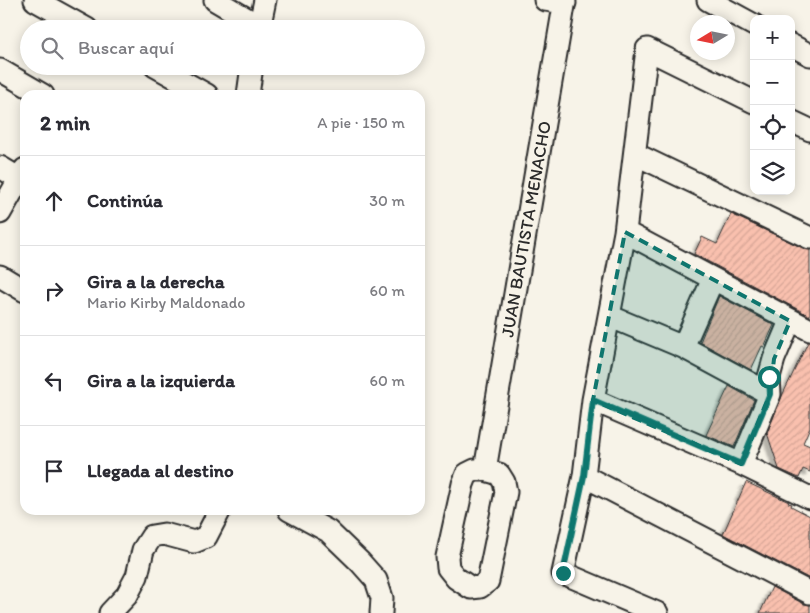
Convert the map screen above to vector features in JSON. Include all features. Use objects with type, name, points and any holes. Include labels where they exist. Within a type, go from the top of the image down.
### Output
[{"type":"street","points":[[35,0],[71,20]]},
{"type":"street","points":[[215,0],[248,20]]},
{"type":"street","points":[[260,20],[264,0]]},
{"type":"street","points":[[708,0],[750,23]]},
{"type":"street","name":"JUAN BAUTISTA MENACHO","points":[[486,464],[558,1]]},
{"type":"street","points":[[795,47],[810,55]]},
{"type":"street","points":[[658,613],[563,573],[584,476],[593,400],[625,232],[647,49],[750,100]]},
{"type":"street","points":[[0,70],[34,90]]},
{"type":"street","points":[[171,75],[198,90]]},
{"type":"street","points":[[249,90],[251,75]]},
{"type":"street","points":[[795,123],[810,130]]},
{"type":"street","points":[[635,154],[810,238]]},
{"type":"street","points":[[0,167],[20,176]]},
{"type":"street","points":[[0,213],[20,182]]},
{"type":"street","points":[[625,232],[810,330]]},
{"type":"street","points":[[0,276],[20,288]]},
{"type":"street","points":[[683,347],[713,279]]},
{"type":"street","points":[[608,316],[683,347],[770,394]]},
{"type":"street","points":[[741,464],[770,394],[769,377],[774,359],[790,320]]},
{"type":"street","points":[[593,400],[741,464],[810,498]]},
{"type":"street","points":[[486,464],[499,474],[504,482],[506,492],[488,581],[480,587],[471,588],[456,578],[448,568],[447,557],[463,484],[467,474],[486,464]]},
{"type":"street","points":[[584,476],[810,594]]},
{"type":"street","points":[[110,613],[127,595],[137,576],[143,550],[152,536],[164,534],[194,542],[206,537],[217,515]]},
{"type":"street","points":[[298,515],[328,531],[376,580],[382,598],[381,613]]},
{"type":"highlighted area","points":[[625,232],[790,321],[774,359],[770,394],[741,464],[593,400]]},
{"type":"building","points":[[731,214],[810,250],[810,316],[694,254],[702,237],[717,244]]},
{"type":"building","points":[[719,296],[774,325],[751,370],[700,342]]},
{"type":"building","points":[[808,342],[810,342],[810,427],[803,443],[810,446],[810,472],[803,469],[799,478],[779,469],[767,433],[782,396]]},
{"type":"building","points":[[729,386],[754,400],[734,447],[706,435]]},
{"type":"building","points":[[746,482],[789,502],[792,504],[791,506],[810,516],[810,579],[723,534]]},
{"type":"building","points":[[772,587],[804,604],[810,605],[810,613],[760,613]]},
{"type":"route","points":[[563,573],[584,476],[593,400],[741,464],[770,394],[769,377]]}]
